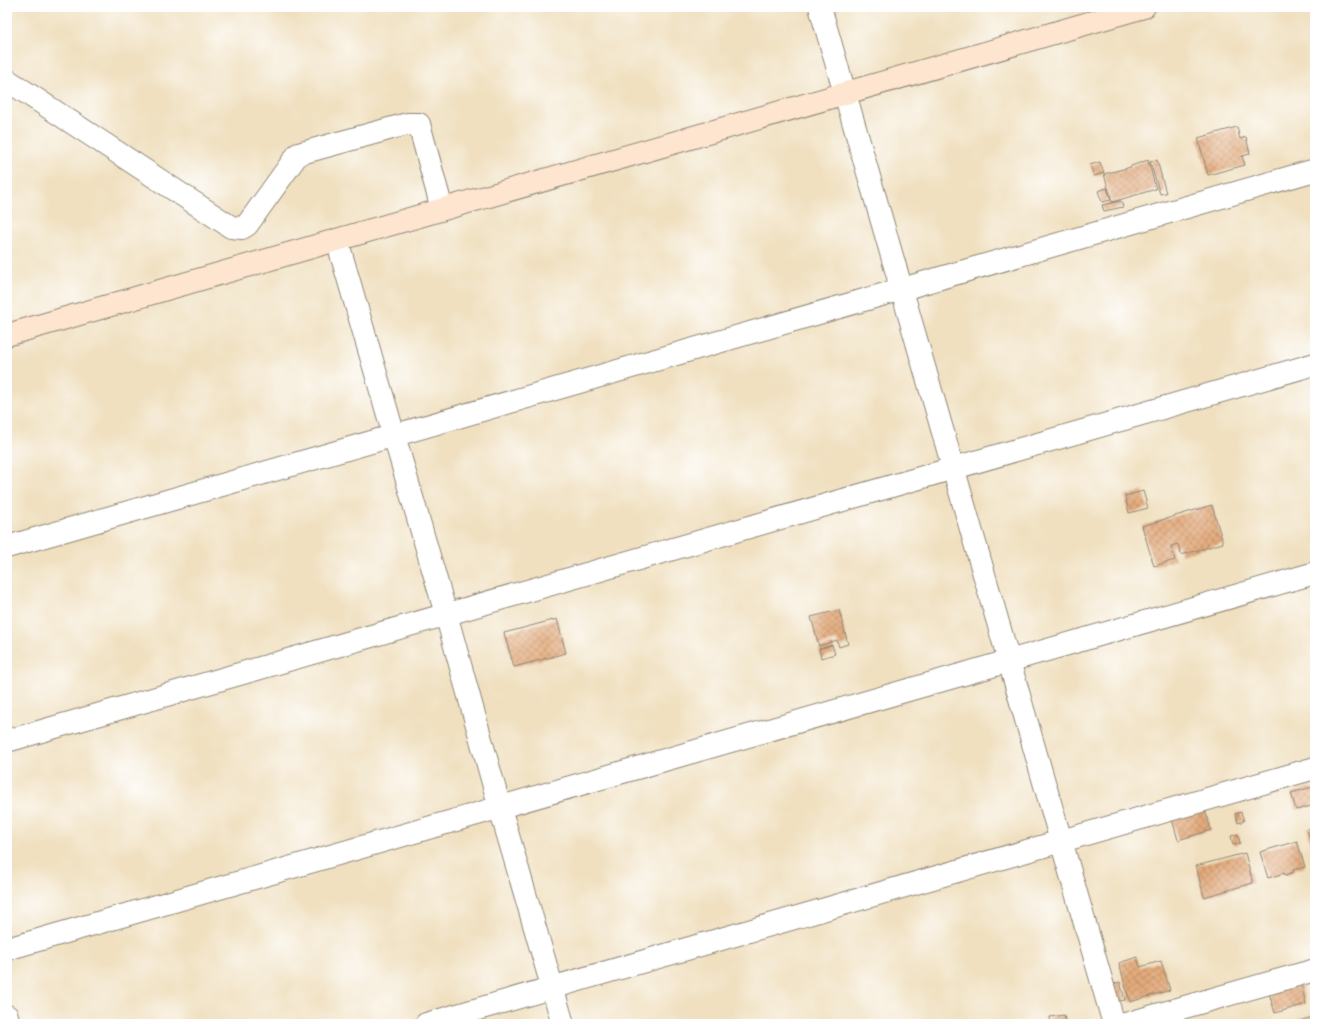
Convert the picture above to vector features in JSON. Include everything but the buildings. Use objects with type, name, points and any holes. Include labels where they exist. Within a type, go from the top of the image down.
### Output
[{"type":"street","points":[[820,7],[952,468],[1114,1024]]},
{"type":"street","points":[[7,335],[845,92],[1144,7]]},
{"type":"street","points":[[7,80],[231,226],[242,228],[247,225],[298,154],[407,124],[420,124],[442,209]]},
{"type":"street","points":[[7,546],[1315,170]]},
{"type":"street","points":[[337,240],[563,1024]]},
{"type":"street","points":[[7,741],[1315,364]]},
{"type":"street","points":[[7,950],[1315,573]]},
{"type":"street","points":[[426,1024],[1060,840],[1315,768]]},
{"type":"street","points":[[1125,1024],[1315,970]]},
{"type":"street","points":[[7,1016],[9,1024]]}]
